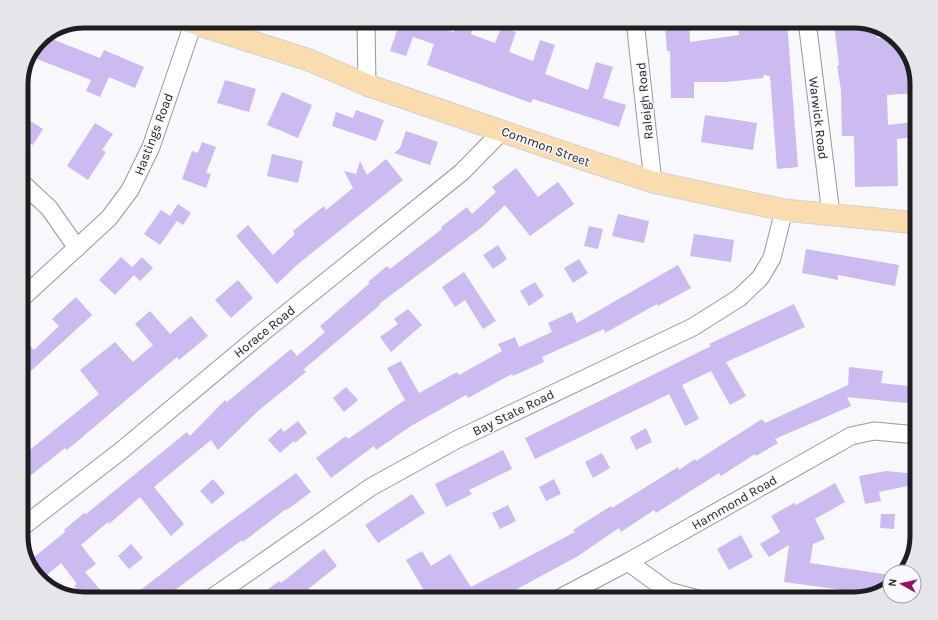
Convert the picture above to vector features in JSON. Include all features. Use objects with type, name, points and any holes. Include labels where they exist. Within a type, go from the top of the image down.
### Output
[{"type":"main road","name":"Common Street","points":[[210,28],[309,60],[367,85],[653,182],[784,210],[910,222]]},
{"type":"street","name":"Hastings Road","points":[[28,293],[109,218],[130,190],[151,147],[190,28]]},
{"type":"street","points":[[366,28],[367,85]]},
{"type":"street","name":"Raleigh Road","points":[[636,28],[653,182]]},
{"type":"street","name":"Warwick Road","points":[[808,28],[831,214]]},
{"type":"street","name":"Horace Road","points":[[28,523],[122,450],[262,333],[462,172],[503,130]]},
{"type":"street","points":[[28,188],[49,208],[77,248]]},
{"type":"street","name":"Bay State Road","points":[[220,592],[371,487],[456,440],[693,326],[739,298],[760,278],[772,258],[784,210]]},
{"type":"street","name":"Hammond Road","points":[[571,592],[628,562],[851,436],[874,431],[910,435]]},
{"type":"street","points":[[628,562],[668,591],[672,592]]},
{"type":"building","points":[[398,28],[441,28],[454,32],[455,28],[473,28],[471,34],[495,43],[501,28],[516,32],[509,52],[533,61],[540,40],[555,45],[545,74],[588,90],[596,62],[613,67],[603,98],[626,105],[619,127],[533,99],[531,103],[427,65],[434,44],[413,37],[406,56],[390,51]]},
{"type":"building","points":[[665,28],[689,28],[690,42],[739,35],[738,28],[788,28],[798,167],[777,169],[770,76],[764,75],[763,78],[726,82],[694,82],[694,98],[671,98],[670,51],[667,51]]},
{"type":"building","points":[[835,28],[861,28],[876,33],[877,38],[885,38],[898,50],[906,63],[910,77],[910,93],[887,95],[888,125],[910,122],[910,138],[897,139],[898,186],[855,187],[854,136],[842,136],[841,90],[837,66],[839,65]]},
{"type":"building","points":[[52,39],[100,58],[104,50],[144,67],[135,88],[109,77],[100,97],[86,91],[91,80],[35,58],[47,42]]},
{"type":"building","points":[[225,80],[256,89],[249,112],[217,103]]},
{"type":"building","points":[[282,92],[312,105],[298,138],[267,125]]},
{"type":"building","points":[[356,110],[384,120],[376,141],[332,126],[336,112],[353,118]]},
{"type":"building","points":[[705,115],[757,123],[753,150],[701,142]]},
{"type":"building","points":[[28,119],[43,129],[33,145],[28,142]]},
{"type":"building","points":[[95,123],[113,134],[102,150],[106,152],[88,180],[67,166]]},
{"type":"building","points":[[406,131],[438,142],[430,165],[394,153],[400,148]]},
{"type":"building","points":[[202,142],[216,147],[206,173],[211,174],[206,188],[182,179],[192,151],[198,153]]},
{"type":"building","points":[[272,154],[303,161],[298,183],[267,176]]},
{"type":"building","points":[[386,159],[403,180],[298,264],[277,284],[236,236],[248,225],[273,255],[295,234],[293,231],[324,206],[326,210],[353,188],[344,171],[356,174],[360,161],[367,175]]},
{"type":"building","points":[[516,168],[538,197],[558,182],[574,204],[530,236],[505,205],[482,227],[379,304],[380,305],[304,369],[306,372],[258,411],[218,450],[211,440],[154,487],[184,524],[171,536],[140,497],[109,524],[108,522],[81,545],[96,564],[85,572],[102,592],[74,591],[77,589],[74,586],[77,584],[61,563],[46,576],[40,570],[33,558],[65,532],[64,530],[84,513],[86,514],[187,432],[190,436],[225,400],[227,402],[291,349],[297,356],[325,332],[320,326],[370,283],[368,282],[387,266],[390,269],[442,229],[441,227],[467,207],[472,214],[496,192],[492,187]]},
{"type":"building","points":[[178,204],[191,213],[183,225],[177,221],[160,245],[144,234],[161,210],[170,216]]},
{"type":"building","points":[[618,214],[649,221],[644,243],[612,236]]},
{"type":"building","points":[[589,226],[603,229],[598,249],[584,246]]},
{"type":"building","points":[[694,234],[734,240],[731,262],[690,256]]},
{"type":"building","points":[[498,245],[507,259],[493,269],[483,255]]},
{"type":"building","points":[[806,249],[899,265],[895,286],[838,275],[838,280],[802,273]]},
{"type":"building","points":[[121,257],[132,267],[142,257],[153,268],[140,281],[134,275],[115,295],[99,280]]},
{"type":"building","points":[[579,259],[588,273],[573,283],[564,268]]},
{"type":"building","points":[[678,265],[691,288],[658,306],[657,304],[605,333],[604,329],[542,357],[544,362],[513,376],[512,374],[468,398],[466,395],[411,426],[376,450],[374,446],[331,478],[316,458],[346,436],[348,439],[405,400],[387,368],[401,361],[419,393],[457,372],[459,375],[502,351],[498,344],[515,337],[519,347],[552,332],[548,323],[572,312],[577,323]]},
{"type":"building","points":[[464,272],[496,321],[483,329],[465,300],[455,307],[442,287]]},
{"type":"building","points":[[238,280],[253,298],[231,318],[215,300]]},
{"type":"building","points":[[535,282],[544,296],[529,306],[520,291]]},
{"type":"building","points":[[76,297],[92,315],[28,374],[28,344],[34,350],[59,326],[52,319]]},
{"type":"building","points":[[794,304],[805,327],[726,362],[746,396],[730,405],[711,371],[682,385],[699,419],[685,426],[669,394],[535,459],[525,438],[711,346],[709,344]]},
{"type":"building","points":[[408,309],[422,325],[391,352],[380,337],[398,324],[394,319]]},
{"type":"building","points":[[150,311],[170,334],[191,316],[208,336],[179,360],[177,357],[67,450],[65,448],[28,477],[28,451],[99,394],[80,370],[115,342],[133,362],[153,345],[135,324]]},
{"type":"building","points":[[849,367],[883,371],[881,383],[910,386],[910,403],[847,397],[851,406],[775,439],[778,443],[756,456],[755,454],[721,476],[719,473],[656,513],[654,510],[621,532],[619,528],[578,556],[512,592],[425,592],[406,560],[422,551],[431,566],[450,554],[471,587],[575,532],[573,530],[611,506],[612,508],[678,467],[679,470],[695,459],[696,461],[762,419],[765,423],[848,385]]},
{"type":"building","points":[[346,387],[358,400],[344,412],[333,398]]},
{"type":"building","points":[[298,421],[307,433],[295,443],[294,441],[280,453],[268,440],[281,428],[284,432]]},
{"type":"building","points":[[646,428],[652,442],[636,450],[630,437]]},
{"type":"building","points":[[503,450],[512,469],[469,490],[472,494],[446,507],[435,484]]},
{"type":"building","points":[[602,453],[610,468],[593,478],[585,462]]},
{"type":"building","points":[[886,471],[910,473],[910,485],[879,492],[881,501],[865,504],[859,476]]},
{"type":"building","points":[[296,473],[311,492],[243,542],[242,540],[172,592],[138,592],[213,534]]},
{"type":"building","points":[[213,479],[225,493],[212,504],[200,491]]},
{"type":"building","points":[[554,479],[561,494],[546,501],[539,487]]},
{"type":"building","points":[[835,483],[845,502],[815,519],[825,539],[813,544],[810,563],[882,574],[882,584],[875,588],[858,592],[784,582],[789,545],[769,557],[760,544],[780,532],[771,516],[794,503],[796,505]]},
{"type":"building","points":[[412,494],[425,513],[378,543],[365,525]]},
{"type":"building","points":[[508,505],[516,521],[500,529],[492,513]]},
{"type":"building","points":[[881,514],[895,514],[894,529],[880,528]]},
{"type":"building","points":[[741,535],[753,557],[729,570],[717,549]]},
{"type":"building","points":[[131,544],[143,558],[129,569],[118,556]]},
{"type":"building","points":[[324,549],[337,566],[305,592],[264,592],[279,581],[281,583]]}]
